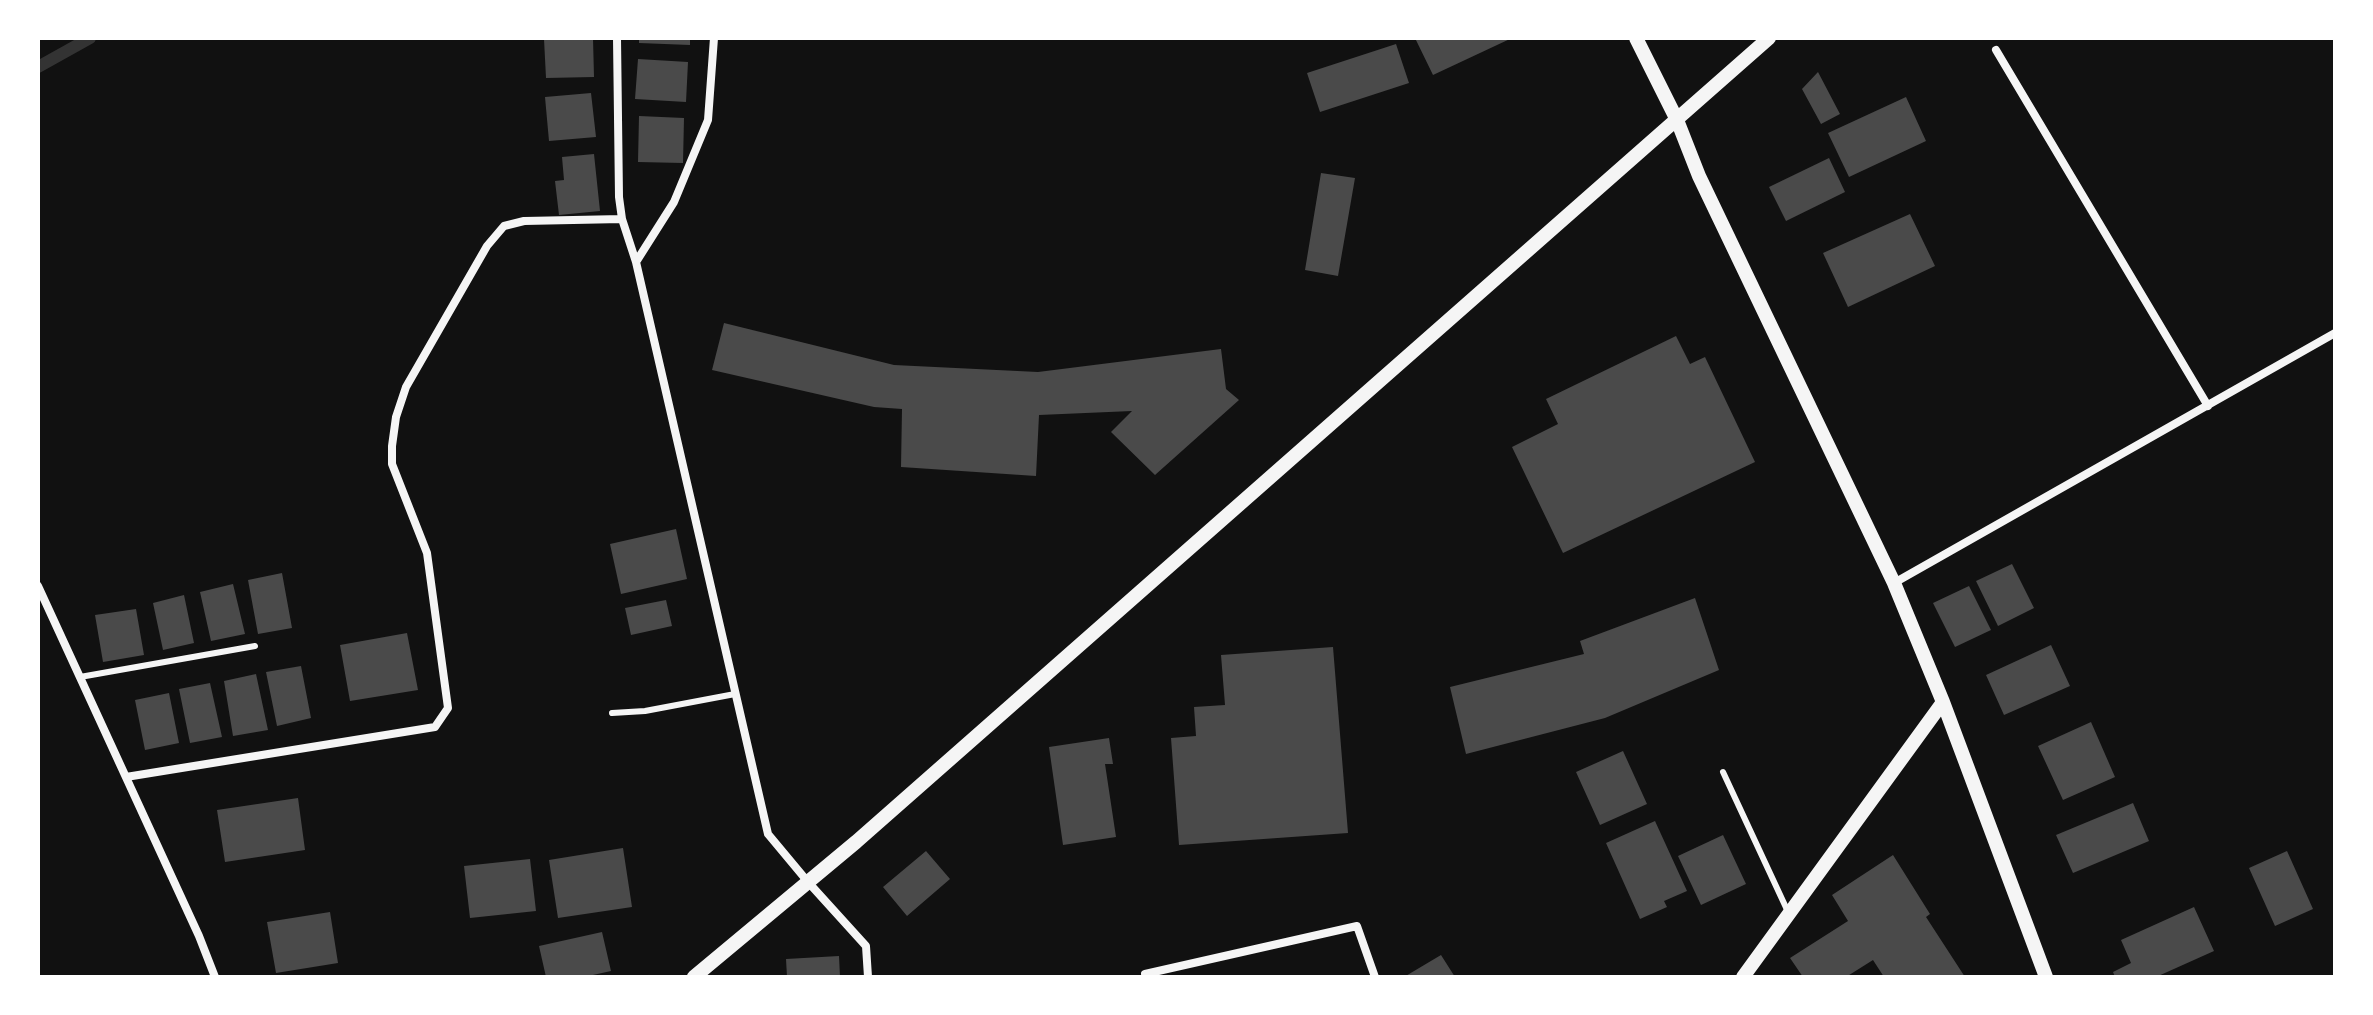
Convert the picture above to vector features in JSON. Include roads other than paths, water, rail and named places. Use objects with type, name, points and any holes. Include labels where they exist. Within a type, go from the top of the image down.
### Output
[{"type":"street","points":[[617,38],[622,219],[636,262],[768,834],[866,946],[868,977]]},
{"type":"street","points":[[636,262],[674,202],[708,120],[714,38]]},
{"type":"street","points":[[1636,38],[1894,583],[1943,702],[2046,977]]},
{"type":"street","points":[[694,977],[868,832],[1769,38]]},
{"type":"street","points":[[1996,50],[2208,406]]},
{"type":"street","points":[[126,777],[435,727],[448,708],[427,553],[392,464],[396,417],[406,387],[487,246],[504,226],[524,221],[622,219]]},
{"type":"street","points":[[1894,583],[2335,333]]},
{"type":"street","points":[[38,586],[215,977]]},
{"type":"street","points":[[1743,977],[1943,702]]},
{"type":"street","points":[[1145,974],[1357,926],[1375,977]]},
{"type":"lane","points":[[80,677],[255,646]]},
{"type":"lane","points":[[612,713],[645,711],[735,694]]},
{"type":"lane","points":[[1723,772],[1789,914]]},
{"type":"waterway","points":[[38,67],[90,38]]}]
